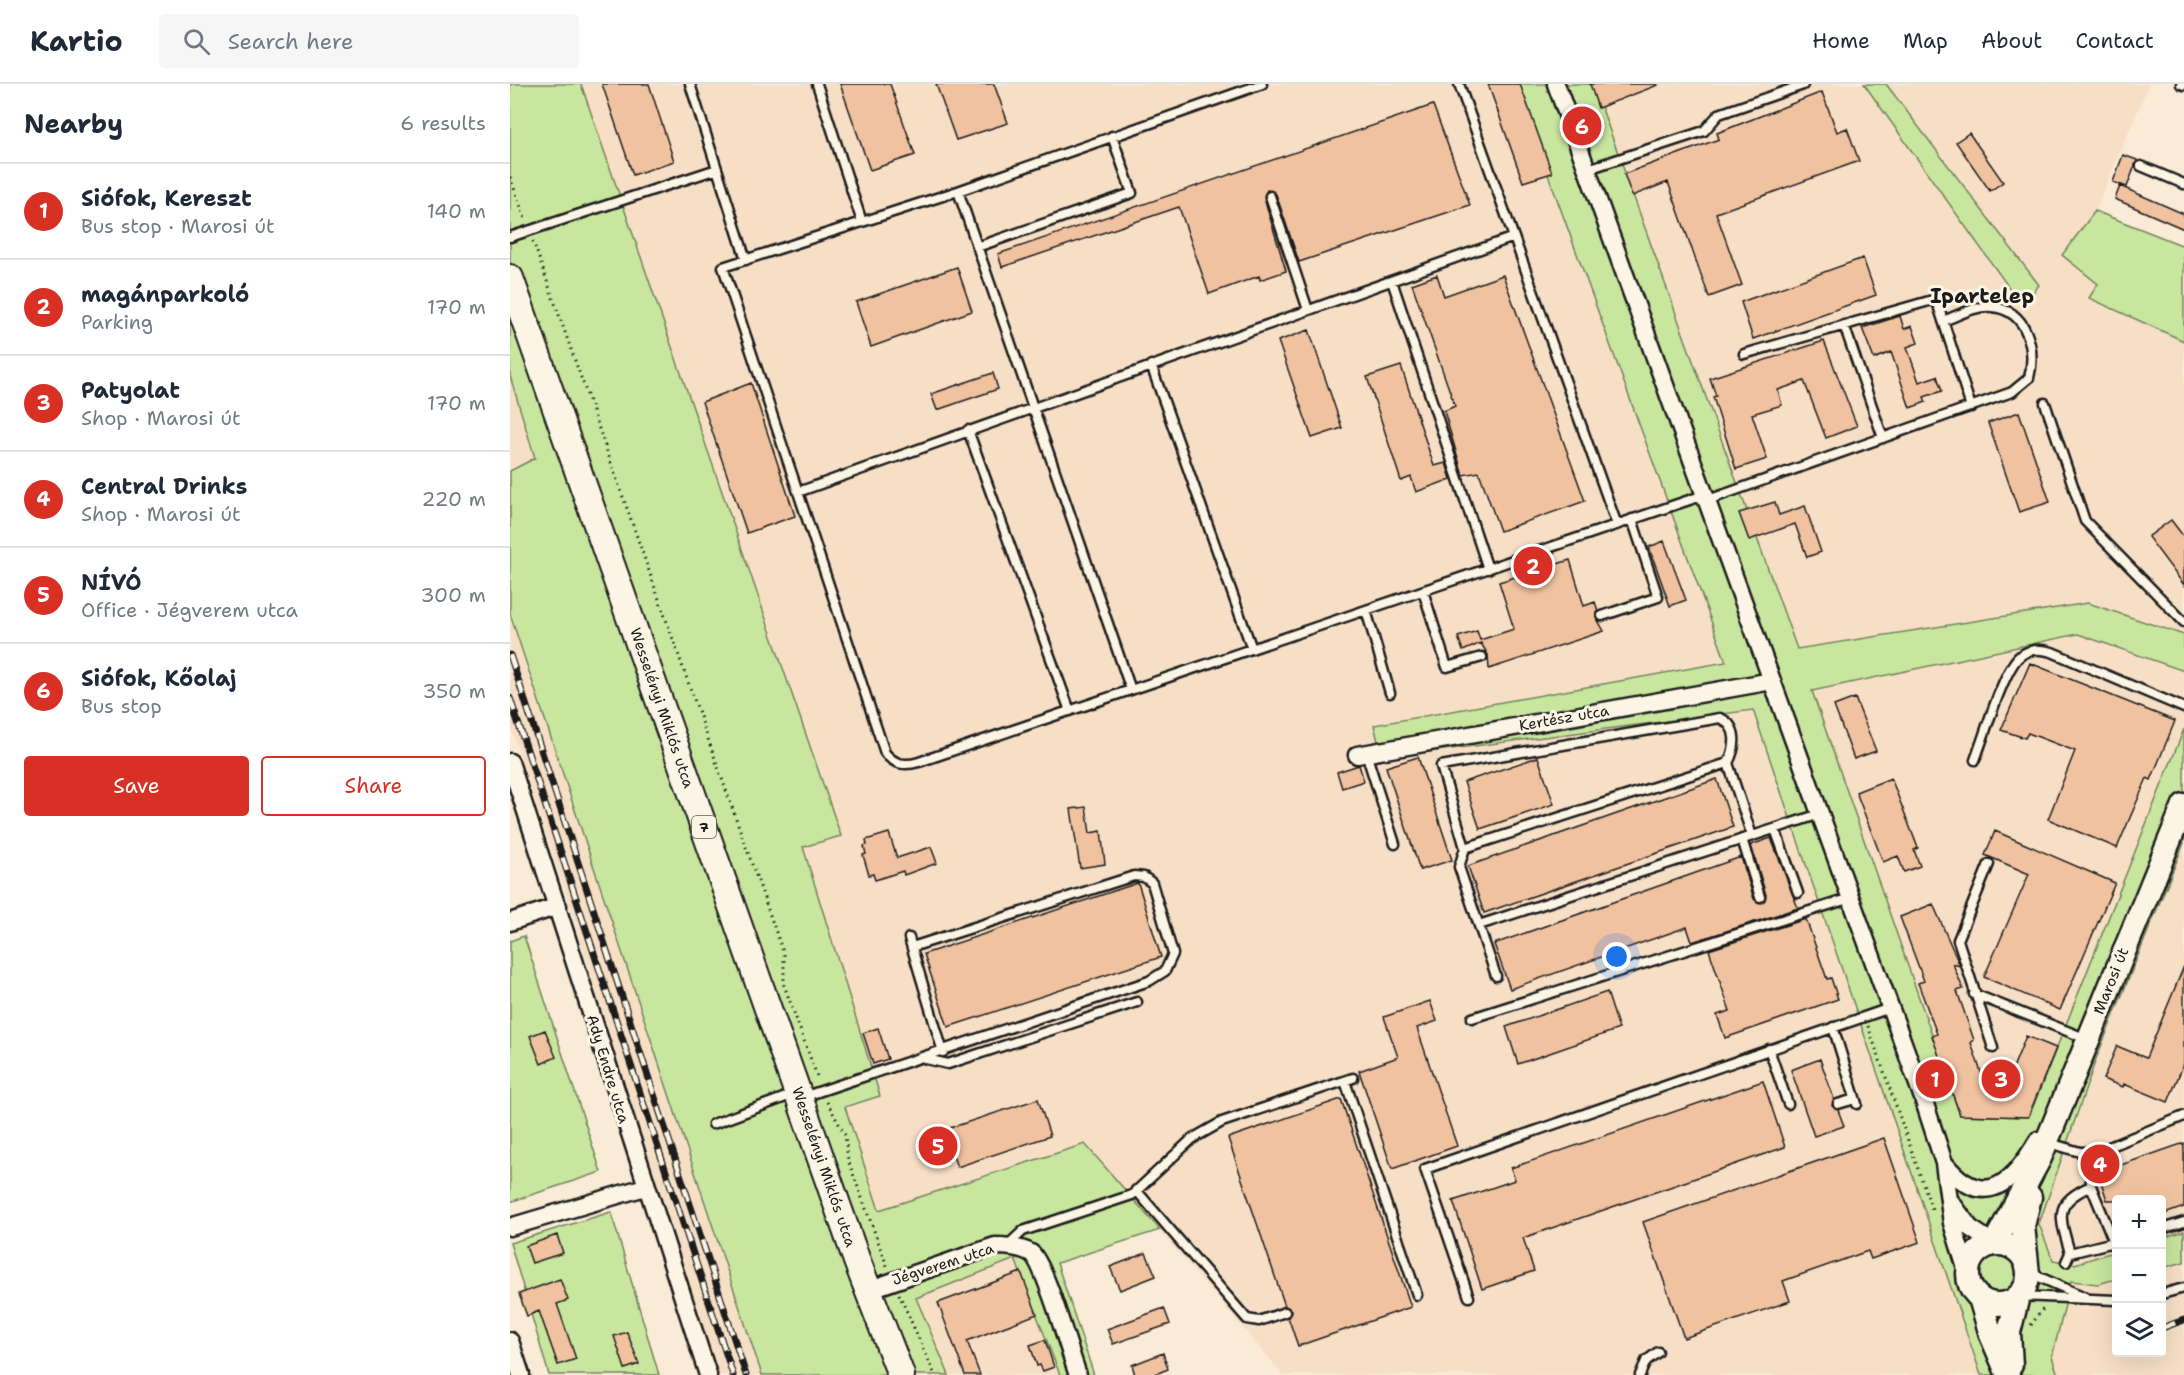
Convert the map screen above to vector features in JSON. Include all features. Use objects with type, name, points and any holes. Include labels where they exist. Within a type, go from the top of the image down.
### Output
[{"type":"main road","name":"Wesselényi Miklós utca","points":[[510,278],[806,1094],[868,1290],[901,1375]]},
{"type":"street","points":[[1556,84],[1708,497],[1890,1008],[1944,1163],[1955,1237],[1972,1288],[1980,1298],[1991,1335],[2010,1375]]},
{"type":"street","name":"Kertész utca","points":[[1362,754],[1772,681]]},
{"type":"street","name":"Ady Endre utca","points":[[510,762],[558,906],[645,1187],[708,1375]]},
{"type":"street","name":"Marosi út","points":[[2027,1264],[2023,1226],[2043,1150],[2184,805]]},
{"type":"street","points":[[510,922],[558,906]]},
{"type":"street","points":[[1944,1163],[1961,1181],[1976,1187],[1993,1187],[2003,1183],[2021,1169],[2060,1104]]},
{"type":"street","name":"Marosi út","points":[[1994,1244],[2043,1150]]},
{"type":"street","points":[[510,1227],[645,1187]]},
{"type":"street","points":[[1950,1202],[1970,1228],[1994,1244],[2013,1248],[2027,1264],[2027,1284],[2012,1301],[1997,1304],[1980,1298]]},
{"type":"street","points":[[1968,1275],[1970,1264],[1977,1253],[1994,1244]]},
{"type":"street","name":"Jégverem utca","points":[[868,1290],[995,1246],[1006,1246],[1030,1252],[1036,1258],[1078,1375]]},
{"type":"street","points":[[2010,1375],[2008,1332],[2018,1296]]},
{"type":"street","points":[[510,1341],[521,1375]]},
{"type":"lane","points":[[690,84],[746,260]]},
{"type":"lane","points":[[817,84],[862,222]]},
{"type":"lane","points":[[1262,84],[958,191],[723,267],[885,753],[891,760],[908,766],[1632,519],[1708,497],[1883,438],[2012,392],[2029,378],[2033,350],[2030,340],[2016,317],[2009,312],[1983,307],[1943,321]]},
{"type":"lane","points":[[1459,84],[1617,525]]},
{"type":"lane","points":[[1588,169],[1704,131],[1719,114],[1803,85]]},
{"type":"lane","points":[[977,247],[1132,193],[1112,136]]},
{"type":"lane","points":[[2141,166],[2184,184]]},
{"type":"lane","points":[[510,237],[717,169]]},
{"type":"lane","points":[[958,191],[1131,690]]},
{"type":"lane","points":[[1270,196],[1308,310]]},
{"type":"lane","points":[[798,492],[1514,237]]},
{"type":"lane","points":[[1392,281],[1488,568]]},
{"type":"lane","points":[[1744,354],[1936,299],[1971,407]]},
{"type":"lane","points":[[1844,325],[1883,438]]},
{"type":"lane","points":[[1151,365],[1252,649]]},
{"type":"lane","points":[[2045,403],[2085,521],[2184,622]]},
{"type":"lane","points":[[968,430],[1070,711]]},
{"type":"lane","points":[[1602,616],[1658,597],[1632,519]]},
{"type":"lane","points":[[1423,591],[1448,667],[1482,657]]},
{"type":"lane","points":[[1366,610],[1390,693]]},
{"type":"lane","points":[[1976,760],[2010,669],[2021,655],[2036,649],[2052,652],[2184,708]]},
{"type":"lane","points":[[1496,976],[1459,867],[1465,848],[1441,766],[1714,718],[1725,721],[1733,733],[1733,753],[1728,763],[1752,836]]},
{"type":"lane","points":[[1362,754],[1395,844]]},
{"type":"lane","points":[[1465,848],[1728,763]]},
{"type":"lane","points":[[1479,926],[1820,814]]},
{"type":"lane","points":[[1775,829],[1798,893]]},
{"type":"lane","points":[[1742,839],[1760,897]]},
{"type":"lane","points":[[1989,864],[1958,940],[1993,1048]]},
{"type":"lane","points":[[713,1124],[922,1059],[943,1052],[1149,981],[1169,965],[1173,946],[1152,883],[1144,877],[1134,876],[911,943],[943,1052]]},
{"type":"lane","points":[[1472,1018],[1851,898]]},
{"type":"lane","points":[[1974,994],[2087,1039]]},
{"type":"lane","points":[[922,1059],[948,1064],[1137,1002]]},
{"type":"lane","points":[[1469,1297],[1425,1169],[1890,1008]]},
{"type":"lane","points":[[1833,1027],[1856,1101],[1838,1104]]},
{"type":"lane","points":[[1769,1049],[1788,1104]]},
{"type":"lane","points":[[1006,1246],[1023,1231],[1131,1195],[1192,1139],[1222,1122],[1349,1079],[1417,1295]]},
{"type":"lane","points":[[2043,1150],[2088,1153],[2184,1116]]},
{"type":"lane","points":[[2088,1153],[2091,1186],[2112,1235]]},
{"type":"lane","points":[[2091,1186],[2072,1194],[2061,1210],[2060,1218],[2068,1258],[2112,1243]]},
{"type":"lane","points":[[1136,1190],[1247,1319],[1259,1321],[1285,1312]]},
{"type":"lane","points":[[2166,1228],[2184,1222]]},
{"type":"lane","points":[[2027,1264],[2039,1277],[2088,1298]]},
{"type":"lane","points":[[2166,1293],[2184,1288]]},
{"type":"lane","points":[[2018,1296],[2070,1300],[2088,1298],[2112,1300]]},
{"type":"lane","points":[[1640,1375],[1646,1361],[1658,1352]]},
{"type":"path","points":[[510,177],[784,955],[784,985],[806,1094],[834,1119],[846,1135],[848,1160],[893,1280],[935,1375]]},
{"type":"path","points":[[1865,1017],[1935,1219]]},
{"type":"shaded area","points":[[581,84],[1515,84],[1726,662],[1374,725],[1382,758],[1753,710],[1981,1375],[1283,1375],[1085,1144],[879,1210],[845,1106],[880,1095],[803,846],[840,836]]},
{"type":"shaded area","points":[[1593,84],[1864,84],[2022,306],[2039,285],[1886,84],[2149,84],[2095,211],[2062,255],[2098,284],[2089,298],[2184,341],[2184,635],[2088,603],[1797,649]]},
{"type":"shaded area","points":[[510,376],[535,459],[510,471]]},
{"type":"shaded area","points":[[510,614],[762,1375],[715,1375],[566,894],[510,726]]},
{"type":"shaded area","points":[[2078,634],[2184,671],[2184,729],[2029,1117],[1960,1115],[1812,691]]},
{"type":"shaded area","points":[[2184,843],[2184,1231],[2166,1237],[2166,1195],[2112,1195],[2112,1252],[2075,1264],[2053,1260],[2039,1224],[2096,1059]]},
{"type":"shaded area","points":[[1015,1259],[1060,1375],[949,1375],[916,1298]]},
{"type":"shaded area","points":[[2184,1262],[2184,1375],[2058,1375],[2052,1357],[2071,1281],[2098,1284],[2112,1281],[2112,1357],[2166,1357],[2166,1267]]},
{"type":"green space","points":[[510,84],[581,84],[841,836],[803,847],[880,1096],[845,1107],[879,1210],[1085,1144],[1160,1230],[1057,1263],[1094,1375],[1060,1375],[1015,1259],[916,1298],[949,1375],[762,1375],[510,614],[510,471],[535,458],[510,376]]},
{"type":"green space","points":[[1515,84],[1593,84],[1797,649],[2088,603],[2184,635],[2184,671],[2078,634],[1812,691],[1960,1115],[2029,1117],[2184,729],[2184,843],[2096,1059],[2039,1224],[2053,1260],[2075,1264],[2112,1252],[2112,1280],[2098,1284],[2071,1281],[2052,1357],[2058,1375],[1981,1375],[1753,710],[1382,758],[1374,725],[1726,662]]},
{"type":"green space","points":[[1864,84],[1886,84],[2039,285],[2022,306]]},
{"type":"green space","points":[[2095,211],[2184,246],[2184,341],[2089,298],[2098,284],[2062,255]]},
{"type":"green space","points":[[524,936],[601,1172],[510,1202],[510,941]]},
{"type":"green space","points":[[611,1212],[659,1375],[549,1375],[510,1243]]},
{"type":"green space","points":[[2184,1231],[2184,1262],[2166,1267],[2166,1237]]},
{"type":"building","points":[[602,84],[649,84],[674,161],[633,175]]},
{"type":"building","points":[[840,84],[890,84],[915,155],[870,170]]},
{"type":"building","points":[[936,84],[994,84],[1008,123],[956,140]]},
{"type":"building","points":[[1488,84],[1520,84],[1552,173],[1523,182]]},
{"type":"building","points":[[1590,84],[1657,84],[1658,85],[1598,108]]},
{"type":"building","points":[[1822,92],[1837,132],[1847,128],[1859,161],[1716,213],[1742,285],[1709,297],[1668,182],[1632,196],[1624,174],[1719,139],[1717,133]]},
{"type":"building","points":[[1433,105],[1470,205],[1299,262],[1276,194],[1267,190],[1264,198],[1286,271],[1260,280],[1259,276],[1209,294],[1179,207],[1002,267],[998,254]]},
{"type":"building","points":[[1969,133],[2003,182],[1990,191],[1956,142]]},
{"type":"building","points":[[2123,155],[2137,160],[2127,187],[2113,182]]},
{"type":"building","points":[[2120,186],[2184,214],[2184,229],[2115,199]]},
{"type":"building","points":[[1863,258],[1876,295],[1753,339],[1741,302]]},
{"type":"building","points":[[957,267],[972,311],[871,347],[856,302]]},
{"type":"building","points":[[1437,275],[1444,296],[1503,275],[1585,501],[1500,531],[1479,472],[1463,475],[1444,411],[1455,406],[1412,284]]},
{"type":"building","points":[[1900,316],[1904,329],[1912,326],[1918,343],[1907,347],[1919,382],[1937,376],[1942,391],[1924,397],[1926,402],[1910,408],[1891,352],[1874,359],[1862,328]]},
{"type":"building","points":[[1309,330],[1342,428],[1312,438],[1278,341]]},
{"type":"building","points":[[1824,341],[1857,426],[1826,438],[1804,381],[1778,390],[1782,405],[1752,414],[1767,459],[1736,469],[1713,397],[1716,396],[1710,378]]},
{"type":"building","points":[[1401,366],[1434,466],[1446,463],[1451,479],[1416,492],[1411,477],[1401,481],[1367,377]]},
{"type":"building","points":[[993,373],[998,389],[937,410],[931,394]]},
{"type":"building","points":[[751,383],[795,516],[747,533],[702,402]]},
{"type":"building","points":[[2019,412],[2050,502],[2019,512],[1988,423]]},
{"type":"building","points":[[1775,502],[1779,515],[1805,506],[1821,552],[1807,557],[1795,524],[1749,540],[1739,513]]},
{"type":"building","points":[[2171,520],[2184,537],[2184,585],[2148,537]]},
{"type":"building","points":[[1664,541],[1686,600],[1670,606],[1649,547]]},
{"type":"building","points":[[1570,560],[1584,606],[1595,602],[1598,611],[1596,617],[1604,631],[1489,669],[1488,655],[1481,643],[1463,651],[1458,637],[1477,631],[1480,640],[1514,629],[1499,582]]},
{"type":"building","points":[[2030,663],[2175,721],[2151,780],[2147,778],[2117,848],[2048,819],[2075,751],[2028,733],[2025,738],[2001,730]]},
{"type":"building","points":[[1855,698],[1876,751],[1854,759],[1834,706]]},
{"type":"building","points":[[1418,757],[1452,860],[1420,870],[1386,767]]},
{"type":"building","points":[[1538,757],[1554,804],[1480,829],[1464,782]]},
{"type":"building","points":[[1359,765],[1364,781],[1342,788],[1337,772]]},
{"type":"building","points":[[1891,778],[1918,848],[1914,850],[1920,866],[1904,872],[1898,856],[1883,862],[1856,792]]},
{"type":"building","points":[[1717,779],[1733,827],[1484,913],[1468,866]]},
{"type":"building","points":[[1086,807],[1090,833],[1101,831],[1105,864],[1080,868],[1071,809]]},
{"type":"building","points":[[1995,831],[2115,883],[2060,1010],[1984,977],[2029,874],[1985,855]]},
{"type":"building","points":[[889,833],[897,858],[931,847],[937,863],[904,875],[903,871],[875,880],[873,874],[869,875],[863,855],[866,854],[864,846],[867,845],[866,840]]},
{"type":"building","points":[[1771,838],[1798,908],[1692,942],[1687,927],[1510,989],[1494,944],[1741,857],[1754,899],[1762,903],[1766,895],[1751,845]]},
{"type":"building","points":[[1138,883],[1161,957],[948,1027],[924,954]]},
{"type":"building","points":[[1933,904],[1960,966],[1953,964],[1963,989],[1957,991],[1974,1040],[1971,1043],[1982,1075],[2006,1085],[2026,1036],[2056,1048],[2028,1117],[1960,1115],[1932,1036],[1937,1034],[1918,983],[1924,981],[1900,917]]},
{"type":"building","points":[[1806,919],[1827,979],[1831,978],[1838,999],[1725,1038],[1717,1015],[1730,1011],[1709,950]]},
{"type":"building","points":[[2184,966],[2184,1063],[2168,1102],[2124,1084],[2123,1087],[2103,1079],[2117,1046],[2146,1058]]},
{"type":"building","points":[[1607,992],[1619,1029],[1518,1064],[1506,1027]]},
{"type":"building","points":[[1430,1001],[1437,1021],[1417,1028],[1457,1146],[1392,1169],[1359,1071],[1398,1057],[1384,1017]]},
{"type":"building","points":[[878,1028],[888,1059],[873,1064],[863,1033]]},
{"type":"building","points":[[545,1030],[556,1057],[541,1064],[530,1036]]},
{"type":"building","points":[[1820,1059],[1834,1099],[1832,1106],[1838,1110],[1844,1126],[1814,1136],[1791,1070]]},
{"type":"building","points":[[1763,1081],[1785,1147],[1523,1238],[1534,1271],[1482,1289],[1453,1201],[1515,1180],[1511,1168]]},
{"type":"building","points":[[1038,1099],[1050,1136],[957,1167],[944,1130]]},
{"type":"building","points":[[1341,1099],[1411,1307],[1298,1346],[1288,1317],[1291,1310],[1285,1306],[1228,1138]]},
{"type":"building","points":[[1884,1138],[1920,1242],[1871,1259],[1868,1251],[1783,1281],[1790,1301],[1684,1338],[1643,1222]]},
{"type":"building","points":[[2184,1143],[2184,1207],[2166,1214],[2166,1195],[2112,1195],[2112,1200],[2107,1200],[2098,1173]]},
{"type":"building","points":[[557,1235],[563,1253],[532,1263],[526,1246]]},
{"type":"building","points":[[1146,1253],[1156,1276],[1120,1290],[1110,1267]]},
{"type":"building","points":[[1021,1272],[1037,1314],[967,1341],[980,1375],[965,1375],[938,1303]]},
{"type":"building","points":[[560,1279],[568,1300],[557,1304],[576,1359],[558,1365],[539,1311],[527,1316],[519,1294]]},
{"type":"building","points":[[1164,1308],[1170,1324],[1113,1344],[1107,1329]]},
{"type":"building","points":[[627,1332],[639,1364],[625,1369],[614,1336]]},
{"type":"building","points":[[1045,1340],[1054,1367],[1043,1371],[1040,1365],[1037,1366],[1030,1345]]},
{"type":"building","points":[[1163,1353],[1168,1369],[1153,1375],[1135,1375],[1132,1365]]},
{"type":"railway","points":[[510,655],[746,1375]]},
{"type":"railway","points":[[510,698],[733,1375]]},
{"type":"railway","points":[[2166,1327],[2184,1320]]},
{"type":"place","name":"Siófok, Kőolaj","points":[[1582,126]]},
{"type":"place","name":"magánparkoló","points":[[1533,566]]},
{"type":"place","name":"Siófok, Kereszt","points":[[1935,1079]]},
{"type":"place","name":"Patyolat","points":[[2001,1079]]},
{"type":"place","name":"NÍVÓ","points":[[938,1146]]},
{"type":"place","name":"Central Drinks","points":[[2100,1164]]},
{"type":"district","name":"Ipartelep","points":[[1982,296]]}]
